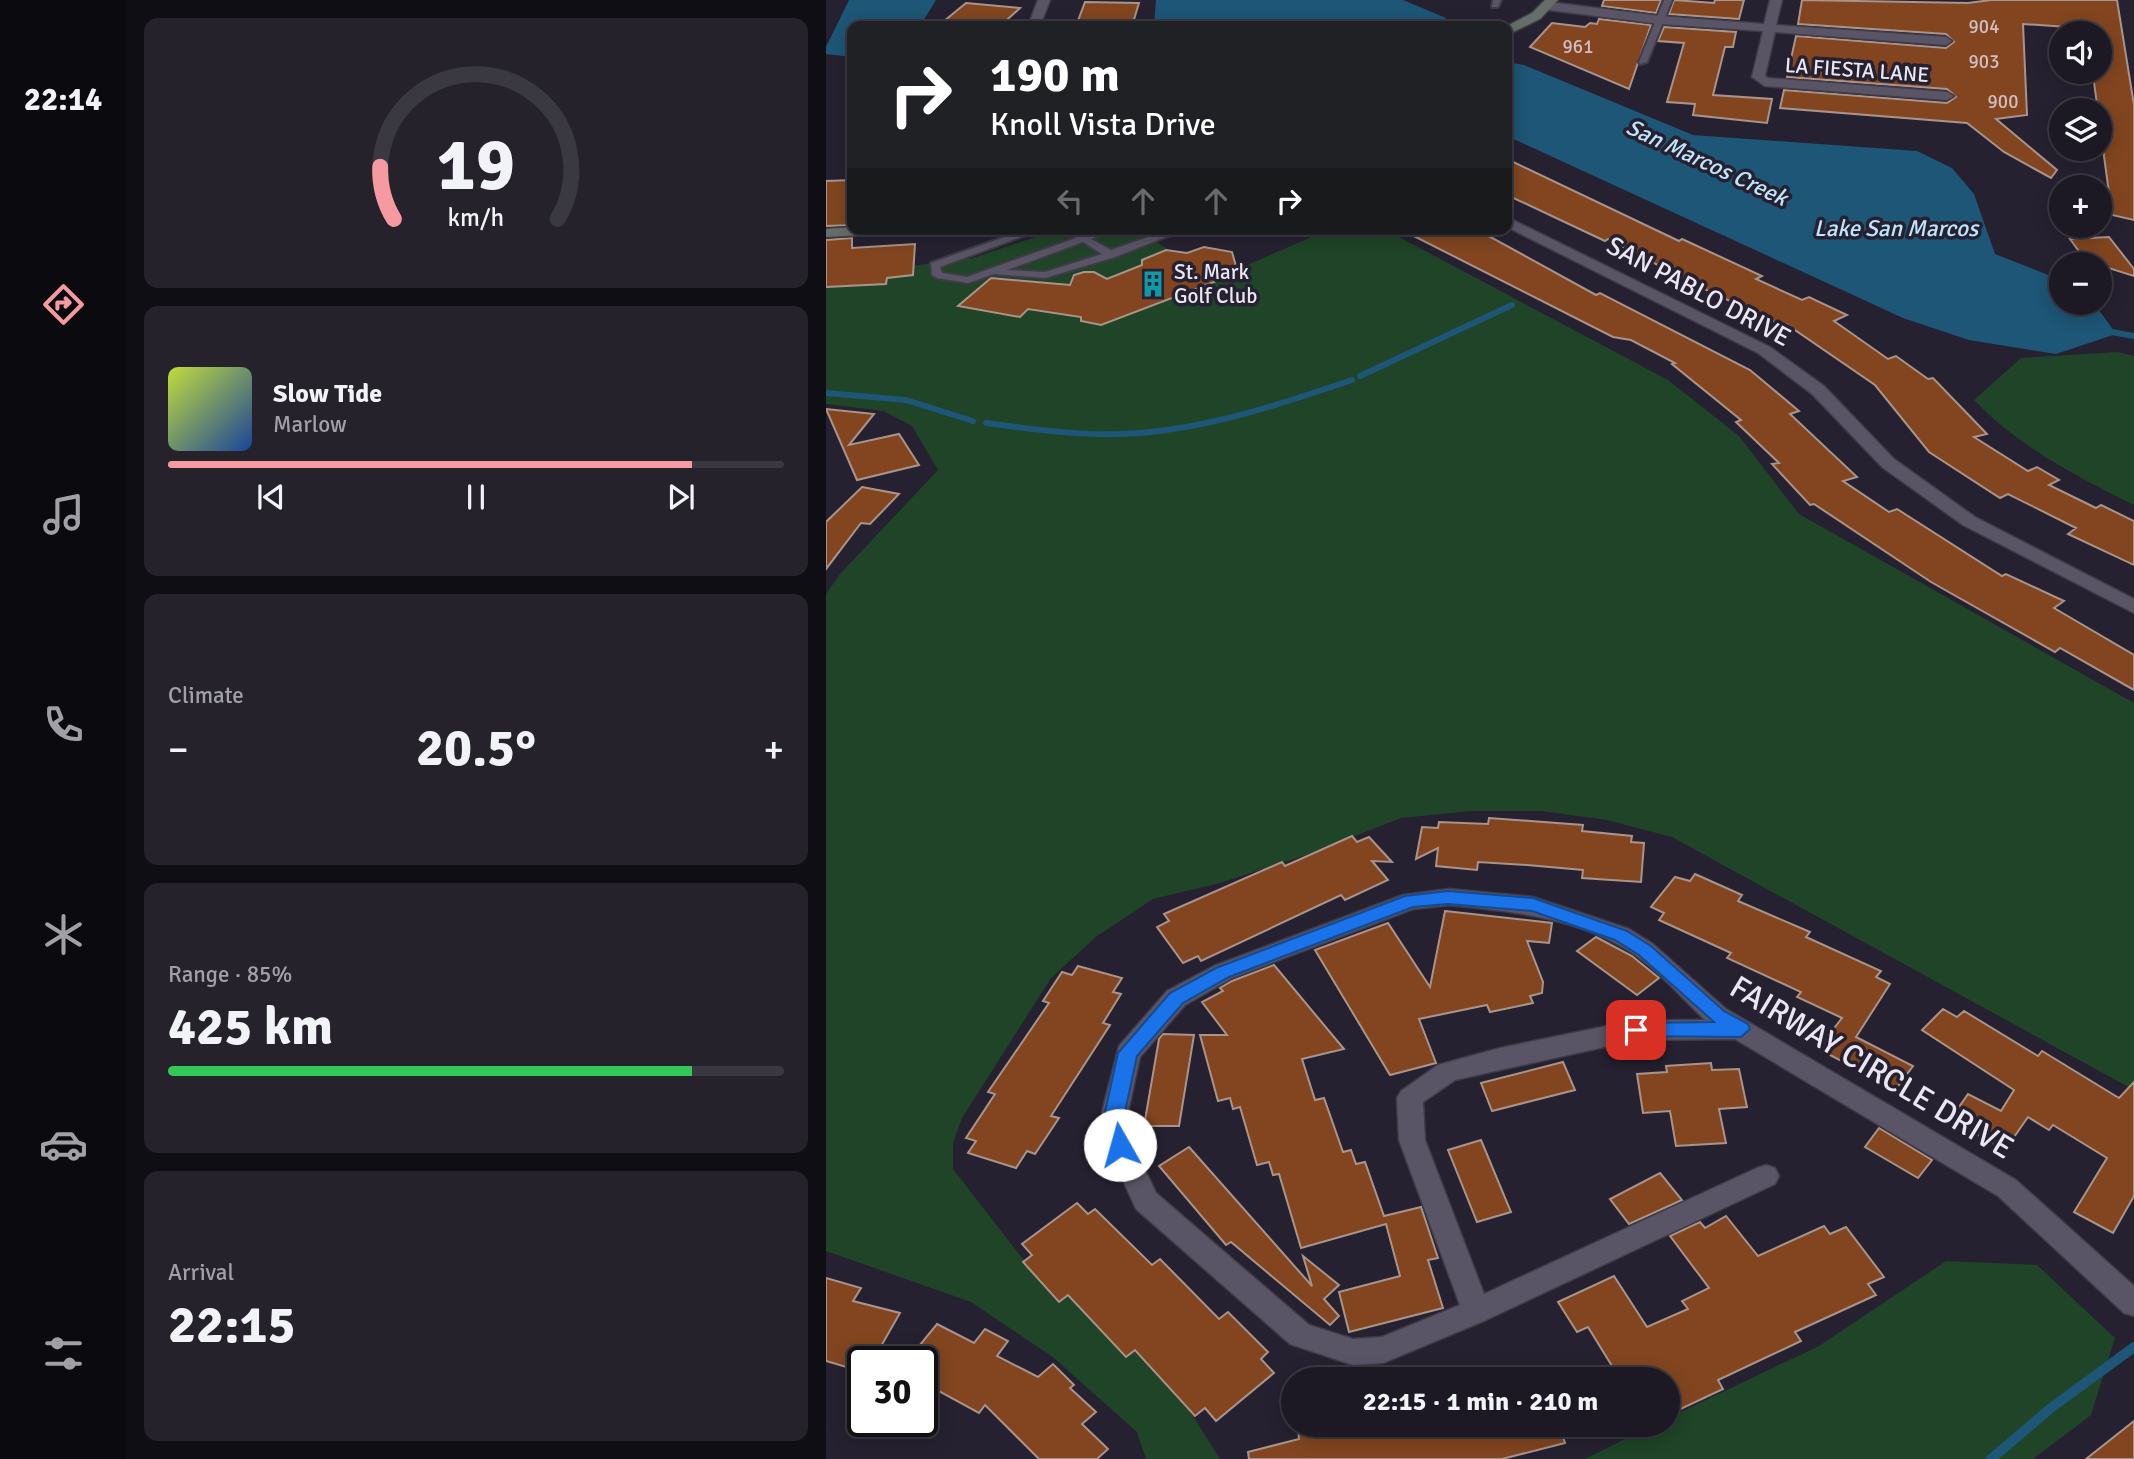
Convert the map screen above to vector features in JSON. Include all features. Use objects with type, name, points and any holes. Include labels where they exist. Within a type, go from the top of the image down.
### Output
[{"type":"street","points":[[1036,21],[1044,0]]},
{"type":"street","points":[[1771,27],[1776,0]]},
{"type":"street","points":[[1512,28],[1550,3],[1660,20],[1946,41]]},
{"type":"street","name":"LA FIESTA LANE","points":[[1771,27],[1758,77],[1765,82],[1947,96]]},
{"type":"street","name":"SAN PABLO DRIVE","points":[[1512,223],[1764,349],[1818,390],[1888,463],[1969,521],[2134,607]]},
{"type":"street","points":[[826,233],[847,232]]},
{"type":"street","name":"FAIRWAY CIRCLE DRIVE","points":[[1766,1176],[1476,1311],[1383,1350],[1353,1352],[1300,1335],[1146,1201],[1120,1145],[1115,1112],[1128,1053],[1177,998],[1223,972],[1411,901],[1448,897],[1533,905],[1621,935],[1645,950],[1717,1016],[2007,1188],[2134,1304]]},
{"type":"street","points":[[1476,1311],[1412,1140],[1410,1098],[1447,1072],[1513,1055],[1636,1030],[1741,1029]]},
{"type":"lane","points":[[1643,62],[1668,0]]},
{"type":"lane","points":[[1020,235],[934,265],[937,275],[968,280],[1094,235]]},
{"type":"lane","points":[[1078,235],[1111,255]]},
{"type":"lane","points":[[990,271],[1045,275],[1165,235]]},
{"type":"green space","points":[[1041,235],[1144,235],[1217,278],[1316,235],[1395,235],[1668,380],[1739,436],[1799,514],[2134,703],[2134,1090],[1672,837],[1607,820],[1541,811],[1471,811],[1401,818],[1306,855],[1220,883],[1153,899],[1097,936],[1051,978],[962,1118],[953,1143],[953,1169],[1022,1258],[1091,1311],[1169,1378],[1220,1459],[1146,1459],[1137,1432],[1054,1358],[971,1302],[826,1251],[826,594],[840,574],[938,470],[912,426],[883,411],[826,404],[826,277],[973,258]]},
{"type":"green space","points":[[2118,352],[2134,356],[2134,505],[2029,446],[1991,417],[1974,400],[2021,358]]},
{"type":"green space","points":[[1946,1261],[2037,1265],[2115,1338],[2091,1415],[2033,1459],[1585,1459],[1629,1437],[1680,1437],[1680,1412],[1819,1346]]},
{"type":"water","points":[[849,0],[936,0],[923,21],[847,21],[847,56],[826,54],[826,47]]},
{"type":"water","points":[[1156,0],[1403,0],[1446,18],[1446,21],[1154,21]]},
{"type":"water","name":"Lake San Marcos","points":[[1512,63],[1524,65],[1693,135],[1917,151],[1952,168],[1974,194],[1995,254],[2049,275],[2049,315],[2103,315],[2116,334],[2056,354],[1969,340],[1903,318],[1512,138]]},
{"type":"building","points":[[1604,0],[1661,0],[1656,13],[1602,6]]},
{"type":"building","points":[[1674,0],[1714,3],[1715,0],[1744,0],[1739,19],[1669,14]]},
{"type":"building","points":[[1802,0],[1968,3],[1991,0],[2117,0],[2134,105],[2134,220],[2112,215],[2112,175],[2107,175],[2105,161],[2112,161],[2112,98],[2096,98],[2094,84],[2112,84],[2112,21],[2049,21],[2049,26],[2023,24],[2027,115],[1996,119],[2057,170],[2049,177],[2004,152],[1967,123],[1780,108],[1784,90],[1947,103],[1956,97],[1947,89],[1787,77],[1796,36],[1946,48],[1954,42],[1946,34],[1798,24]]},
{"type":"building","points":[[1085,2],[1139,3],[1134,21],[1078,21]]},
{"type":"building","points":[[966,3],[1020,8],[1006,21],[944,21]]},
{"type":"building","points":[[1599,19],[1651,25],[1629,89],[1530,47],[1552,23],[1585,27],[1590,23],[1597,24]]},
{"type":"building","points":[[1664,27],[1736,32],[1733,47],[1725,47],[1713,95],[1772,99],[1767,123],[1693,115],[1695,104],[1667,102],[1684,43],[1658,41]]},
{"type":"building","points":[[1512,161],[1679,241],[1682,239],[1762,276],[1756,279],[1802,300],[1809,297],[1847,315],[1834,321],[1888,359],[1896,356],[1928,379],[1933,378],[1987,434],[1974,437],[2028,471],[2037,467],[2059,480],[2049,485],[2096,508],[2101,505],[2134,521],[2134,565],[2068,534],[2076,528],[2008,494],[2000,498],[1929,452],[1875,385],[1786,324],[1783,326],[1696,285],[1608,239],[1605,241],[1512,197]]},
{"type":"building","points":[[847,180],[847,225],[826,226],[826,181]]},
{"type":"building","points":[[1412,235],[1487,235],[1596,295],[1600,293],[1750,370],[1799,411],[1790,414],[1857,477],[1843,481],[1889,512],[1897,509],[2002,576],[2006,574],[2064,601],[2054,608],[2134,655],[2134,690],[2060,648],[2055,652],[1931,582],[1814,504],[1810,505],[1772,464],[1779,463],[1736,422],[1741,420],[1672,364],[1675,363],[1631,340],[1613,337]]},
{"type":"building","points":[[852,238],[852,248],[915,244],[913,275],[887,278],[886,284],[826,287],[826,240]]},
{"type":"building","points":[[2110,238],[2134,269],[2134,276],[2112,269],[2112,252],[2079,252],[2070,239]]},
{"type":"building","name":"St. Mark Golf Club","points":[[1204,247],[1232,252],[1238,273],[1101,325],[1081,321],[1081,317],[1028,309],[1020,317],[958,306],[991,278],[1070,285],[1074,275],[1084,272],[1094,272],[1107,279],[1142,265],[1142,260],[1166,250],[1187,253]]},
{"type":"building","points":[[826,409],[874,414],[849,445],[899,434],[919,465],[857,480]]},
{"type":"building","points":[[862,487],[899,494],[870,524],[861,523],[826,569],[826,522]]},
{"type":"building","points":[[1489,818],[1583,825],[1582,831],[1632,836],[1631,842],[1644,843],[1641,882],[1582,878],[1583,870],[1527,865],[1478,862],[1477,870],[1436,866],[1438,848],[1416,859],[1422,827],[1438,828],[1439,822],[1488,824]]},
{"type":"building","points":[[1352,836],[1357,842],[1369,837],[1392,862],[1372,861],[1388,880],[1345,900],[1341,895],[1201,961],[1198,956],[1183,963],[1157,927],[1169,921],[1164,914],[1282,862],[1285,866]]},
{"type":"building","points":[[1695,874],[1742,895],[1738,901],[1810,932],[1806,937],[1881,971],[1876,977],[1890,984],[1856,1037],[1913,1066],[1896,1089],[1818,1049],[1842,1018],[1797,997],[1801,992],[1727,958],[1731,953],[1659,920],[1664,913],[1651,907],[1675,877],[1690,881]]},
{"type":"building","points":[[1445,911],[1552,923],[1549,943],[1527,941],[1543,982],[1542,993],[1530,996],[1533,1003],[1490,1012],[1487,1005],[1419,1019],[1436,1063],[1390,1075],[1315,950],[1388,923],[1430,987]]},
{"type":"building","points":[[1596,937],[1632,956],[1659,978],[1637,995],[1577,951]]},
{"type":"building","points":[[1274,965],[1344,1049],[1302,1059],[1315,1100],[1324,1098],[1343,1152],[1351,1150],[1356,1164],[1365,1162],[1384,1216],[1421,1207],[1438,1258],[1428,1260],[1443,1308],[1349,1332],[1339,1292],[1400,1276],[1386,1224],[1301,1248],[1279,1174],[1273,1175],[1269,1162],[1257,1165],[1240,1107],[1233,1109],[1230,1098],[1218,1101],[1200,1035],[1227,1035],[1202,1002],[1223,991],[1220,988],[1232,981]]},
{"type":"building","points":[[1078,966],[1122,978],[1113,992],[1121,994],[1103,1023],[1110,1025],[1051,1116],[1059,1118],[1035,1154],[1027,1151],[1016,1168],[968,1153],[976,1141],[966,1138],[995,1094],[988,1092],[1049,1003],[1043,1001],[1062,972],[1072,975]]},
{"type":"building","points":[[1943,1009],[1957,1017],[1964,1011],[2038,1056],[2042,1051],[2119,1098],[2134,1082],[2134,1196],[2113,1233],[2074,1212],[2107,1158],[2053,1125],[2049,1130],[2028,1117],[2005,1150],[1950,1120],[1968,1094],[2001,1111],[2014,1090],[1922,1030]]},
{"type":"building","points":[[1163,1034],[1194,1035],[1179,1126],[1144,1126],[1159,1039]]},
{"type":"building","points":[[1563,1062],[1575,1090],[1492,1111],[1481,1083]]},
{"type":"building","points":[[1711,1063],[1712,1070],[1739,1069],[1747,1107],[1719,1109],[1726,1143],[1676,1146],[1670,1111],[1643,1113],[1637,1074],[1667,1072],[1666,1066]]},
{"type":"building","points":[[1879,1128],[1932,1160],[1918,1178],[1865,1147]]},
{"type":"building","points":[[1481,1140],[1511,1212],[1477,1222],[1448,1150]]},
{"type":"building","points":[[1189,1147],[1312,1286],[1303,1256],[1339,1285],[1324,1299],[1339,1316],[1330,1325],[1231,1242],[1226,1245],[1159,1166]]},
{"type":"building","points":[[1660,1173],[1682,1200],[1629,1224],[1610,1199]]},
{"type":"building","points":[[1077,1203],[1088,1214],[1095,1209],[1152,1265],[1160,1259],[1219,1319],[1228,1312],[1268,1352],[1261,1359],[1274,1373],[1216,1421],[1205,1408],[1195,1416],[1135,1350],[1126,1357],[1068,1295],[1059,1302],[1023,1262],[1032,1255],[1022,1244]]},
{"type":"building","points":[[1726,1216],[1758,1256],[1824,1226],[1830,1234],[1846,1227],[1884,1277],[1868,1284],[1876,1295],[1795,1332],[1801,1341],[1718,1380],[1723,1389],[1680,1409],[1680,1367],[1613,1367],[1588,1327],[1577,1332],[1558,1302],[1614,1276],[1647,1327],[1688,1309],[1682,1301],[1709,1288],[1670,1236],[1700,1222],[1705,1228]]},
{"type":"building","points":[[826,1278],[861,1288],[853,1301],[900,1313],[881,1346],[847,1346],[847,1367],[826,1361]]},
{"type":"building","points":[[937,1324],[974,1343],[985,1329],[1008,1341],[997,1356],[1038,1377],[1053,1364],[1074,1385],[1070,1388],[1096,1412],[1082,1424],[1108,1449],[1097,1459],[1039,1459],[985,1405],[979,1413],[938,1391],[938,1346],[919,1346]]},
{"type":"building","points":[[2134,1421],[2134,1459],[2086,1459]]},
{"type":"building","points":[[1563,1437],[1565,1443],[1502,1459],[1249,1459],[1248,1452],[1299,1439]]},
{"type":"waterway","points":[[1360,376],[1512,305]]},
{"type":"waterway","name":"San Marcos Creek","points":[[2106,331],[2134,336]]},
{"type":"waterway","points":[[986,423],[1082,433],[1121,434],[1167,430],[1248,413],[1352,380]]},
{"type":"waterway","points":[[826,393],[906,400],[973,421]]},
{"type":"waterway","points":[[1991,1459],[2051,1408],[2134,1347]]},
{"type":"place","name":"St. Mark Golf Club","points":[[1153,284]]},
{"type":"route","points":[[1120,1145],[1115,1112],[1128,1053],[1177,998],[1223,972],[1411,901],[1448,897],[1533,905],[1621,935],[1645,950],[1717,1016],[1741,1029],[1636,1030]]}]
